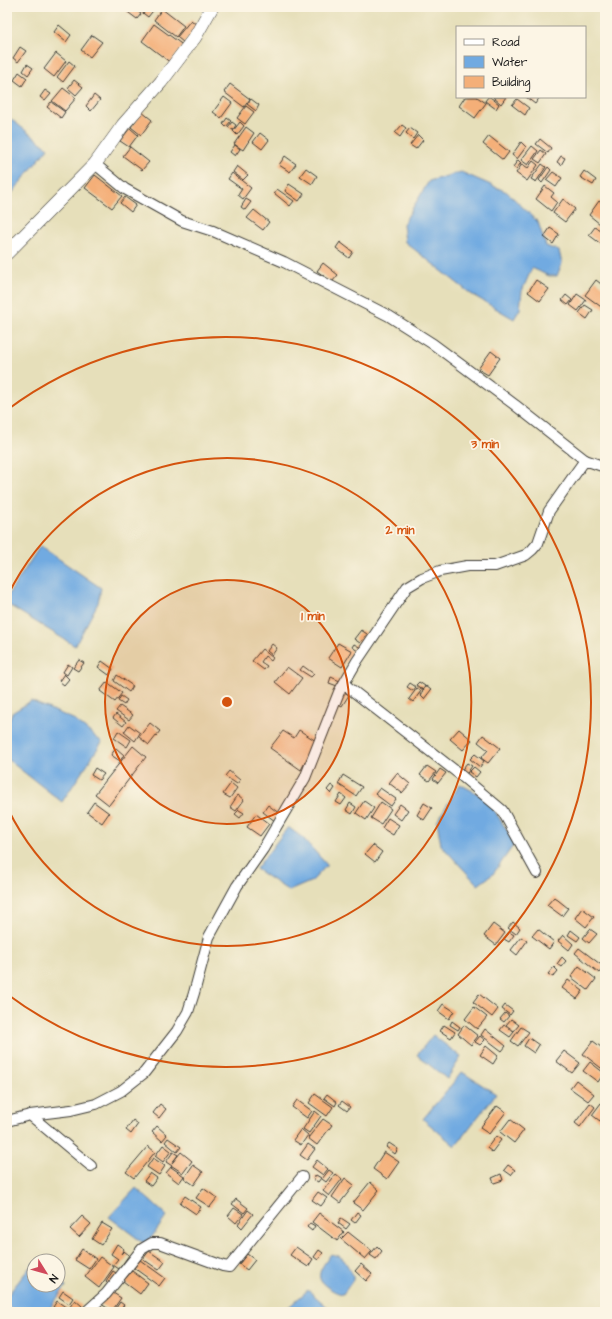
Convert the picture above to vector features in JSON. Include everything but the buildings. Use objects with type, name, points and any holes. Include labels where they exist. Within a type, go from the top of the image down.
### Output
[{"type":"main road","points":[[7,253],[95,164],[123,125],[161,82],[195,37],[212,7]]},
{"type":"street","points":[[95,164],[125,189],[182,220],[213,231],[284,262],[389,316],[452,358],[585,460],[605,467]]},
{"type":"street","points":[[7,1121],[30,1115],[71,1110],[96,1104],[121,1092],[144,1073],[177,1031],[188,1012],[209,936],[237,886],[263,849],[305,778],[339,692],[357,661],[407,587],[422,578],[440,571],[467,566],[495,566],[526,555],[538,543],[549,511],[585,460]]},
{"type":"street","points":[[344,684],[458,773],[502,810],[537,873]]},
{"type":"street","points":[[30,1115],[91,1166]]},
{"type":"street","points":[[86,1312],[106,1294],[142,1249],[152,1244],[160,1243],[229,1267],[302,1177]]},
{"type":"water","points":[[7,116],[48,148],[9,197],[7,195]]},
{"type":"water","points":[[461,172],[507,192],[538,222],[546,246],[559,251],[562,263],[557,276],[549,276],[532,268],[522,291],[520,309],[514,319],[471,294],[405,242],[403,224],[429,181]]},
{"type":"water","points":[[40,546],[101,588],[98,603],[75,646],[7,604],[7,597]]},
{"type":"water","points":[[31,701],[73,719],[102,742],[62,802],[7,759],[7,726],[12,713]]},
{"type":"water","points":[[460,784],[487,799],[515,843],[493,874],[478,885],[441,845],[437,821]]},
{"type":"water","points":[[288,827],[303,838],[327,865],[312,881],[289,891],[256,869]]},
{"type":"water","points":[[433,1035],[461,1057],[447,1079],[417,1055]]},
{"type":"water","points":[[462,1072],[496,1094],[455,1146],[423,1119]]},
{"type":"water","points":[[136,1188],[167,1216],[146,1245],[109,1217]]},
{"type":"water","points":[[331,1254],[339,1256],[344,1260],[353,1275],[353,1280],[343,1294],[332,1290],[321,1280],[320,1272]]},
{"type":"water","points":[[26,1272],[26,1293],[61,1293],[47,1312],[15,1312],[7,1305],[7,1296]]},
{"type":"water","points":[[308,1290],[333,1312],[283,1312]]}]
